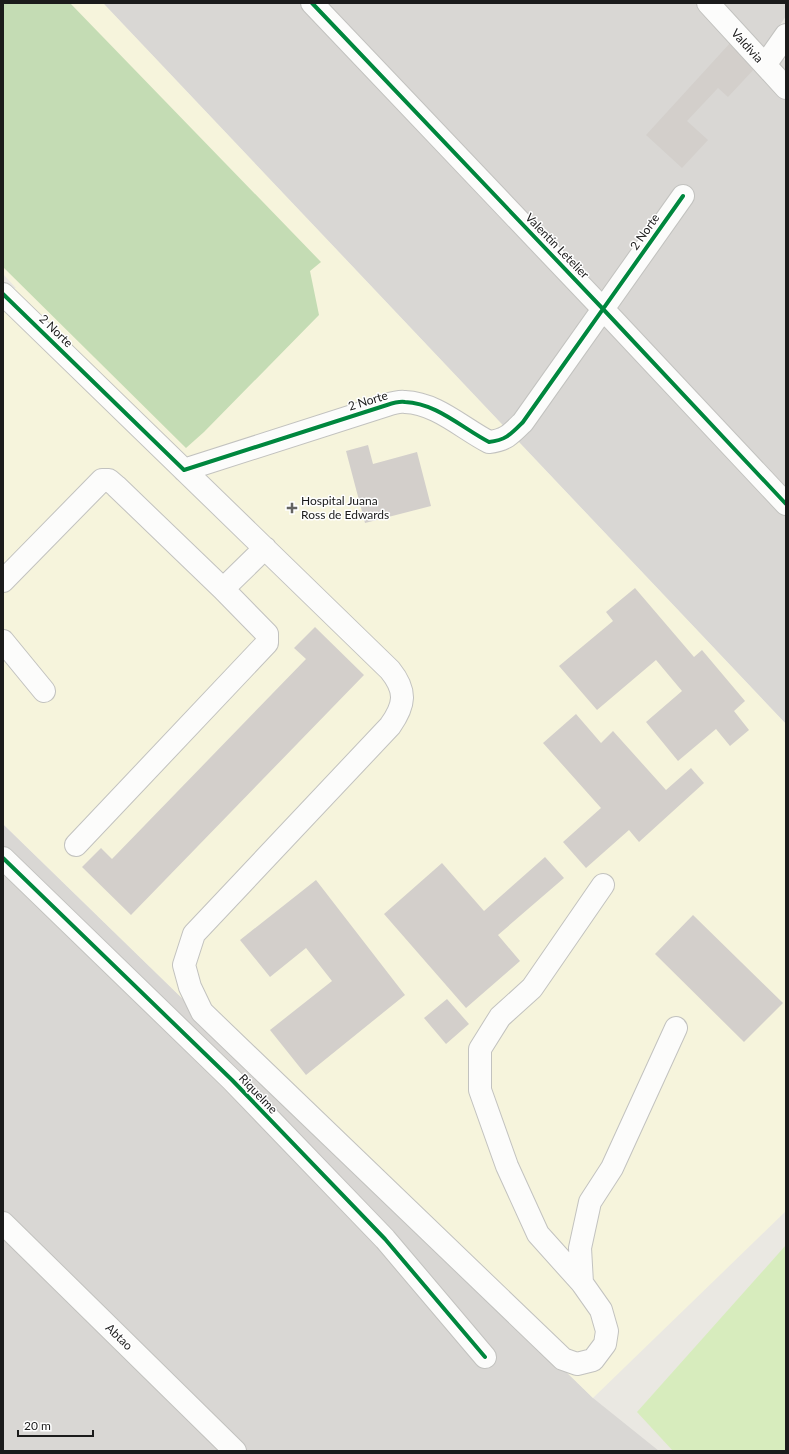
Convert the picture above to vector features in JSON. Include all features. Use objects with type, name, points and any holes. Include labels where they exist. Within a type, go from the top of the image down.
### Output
[{"type":"street","name":"Valentín Letelier","points":[[312,3],[786,504]]},
{"type":"street","name":"Valdivia","points":[[708,3],[786,88]]},
{"type":"street","points":[[765,65],[786,35]]},
{"type":"street","name":"2 Norte","points":[[3,294],[184,470],[403,401],[430,407],[489,442],[499,441],[509,436],[523,422],[683,196]]},
{"type":"street","points":[[184,470],[390,670],[398,680],[402,691],[401,704],[397,716],[390,726],[194,934],[184,964],[190,987],[202,1012],[563,1359],[577,1364],[593,1360],[605,1344],[607,1331],[601,1310],[582,1283],[538,1234],[507,1166],[480,1090],[480,1048],[500,1017],[532,988],[603,885]]},
{"type":"street","points":[[3,581],[102,480],[109,480],[223,589],[267,634],[267,643],[76,845]]},
{"type":"street","points":[[223,589],[265,548]]},
{"type":"street","points":[[3,641],[44,691]]},
{"type":"street","name":"Riquelme","points":[[3,858],[232,1080],[385,1239],[485,1357]]},
{"type":"street","points":[[582,1283],[580,1248],[590,1202],[612,1168],[676,1028]]},
{"type":"street","name":"Abtao","points":[[3,1223],[235,1451]]},
{"type":"shaded area","name":"Hospital Juana Ross de Edwards","points":[[3,3],[103,3],[786,724],[786,1211],[593,1398],[3,824],[3,291],[16,288],[3,274]]},
{"type":"shaded area","points":[[103,3],[786,3],[786,16],[770,40],[786,62],[786,724]]},
{"type":"shaded area","points":[[3,824],[593,1398],[659,1451],[3,1451]]},
{"type":"green space","points":[[3,3],[70,3],[321,262],[310,271],[319,315],[204,432],[186,448],[3,267]]},
{"type":"green space","points":[[786,1245],[786,1451],[673,1451],[637,1412]]},
{"type":"building","points":[[731,42],[757,66],[728,97],[718,88],[687,121],[708,140],[682,168],[646,135]]},
{"type":"building","points":[[368,445],[373,464],[417,452],[431,506],[365,523],[346,451]]},
{"type":"building","points":[[635,588],[694,657],[702,650],[745,701],[734,711],[749,730],[730,746],[716,729],[678,761],[646,722],[682,691],[656,660],[597,710],[559,666],[613,621],[606,612]]},
{"type":"building","points":[[315,627],[364,675],[131,915],[82,867],[101,848],[112,859],[306,659],[294,648]]},
{"type":"building","points":[[576,714],[601,743],[613,731],[666,790],[691,768],[704,783],[639,842],[629,830],[586,868],[563,842],[601,808],[543,743]]},
{"type":"building","points":[[545,857],[564,878],[498,935],[520,961],[466,1008],[384,914],[442,863],[484,911]]},
{"type":"building","points":[[316,880],[405,995],[306,1075],[270,1030],[332,981],[306,948],[270,977],[240,940]]},
{"type":"building","points":[[693,915],[783,1003],[744,1042],[655,954]]},
{"type":"building","points":[[447,999],[469,1024],[446,1044],[424,1018]]},
{"type":"cycle path","points":[[312,3],[786,504]]},
{"type":"cycle path","points":[[3,294],[184,470],[396,402],[416,403],[438,411],[489,442],[500,440],[508,436],[523,422],[683,196]]},
{"type":"cycle path","points":[[3,858],[232,1080],[385,1239],[485,1357]]},
{"type":"place","name":"Hospital Juana Ross de Edwards","points":[[292,508]]}]
